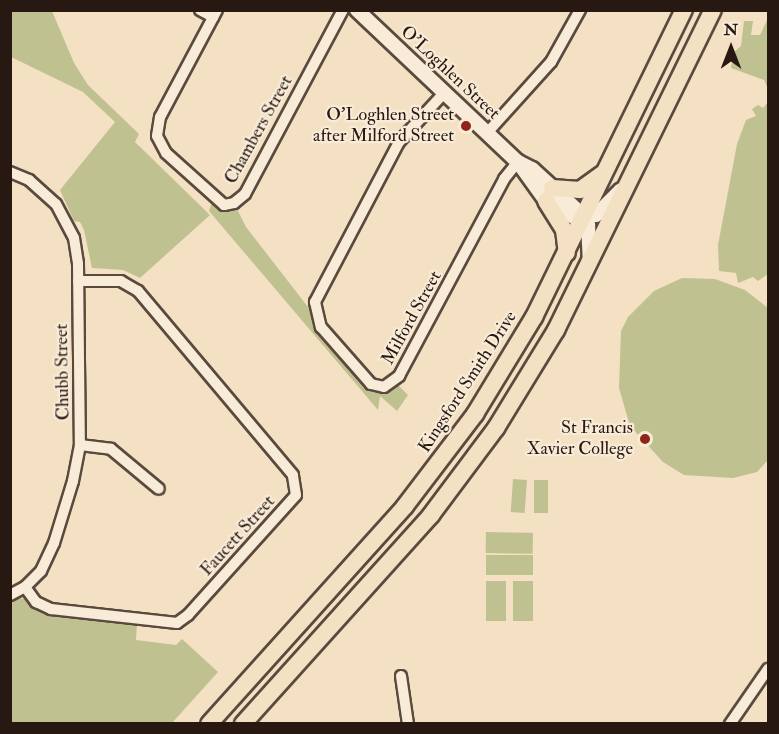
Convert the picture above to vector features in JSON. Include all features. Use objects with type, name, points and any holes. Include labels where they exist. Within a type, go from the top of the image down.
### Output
[{"type":"main road","name":"Kingsford Smith Drive","points":[[209,723],[424,483],[506,366],[567,254],[684,10]]},
{"type":"main road","points":[[243,723],[444,498],[527,380],[590,262],[713,10]]},
{"type":"main road","points":[[567,254],[564,230],[549,194],[580,190],[605,172]]},
{"type":"street","points":[[200,10],[215,14]]},
{"type":"street","name":"Chambers Street","points":[[215,14],[160,117],[157,136],[166,153],[213,199],[229,205],[245,194],[343,10]]},
{"type":"street","name":"O'Loghlen Street","points":[[357,10],[518,162],[549,194],[560,212],[583,218]]},
{"type":"street","points":[[487,133],[551,62],[580,10]]},
{"type":"street","name":"Milford Street","points":[[444,93],[399,142],[315,302],[321,327],[371,384],[384,387],[399,376],[504,179],[518,162]]},
{"type":"street","name":"Chubb Street","points":[[10,172],[43,191],[67,220],[77,251],[80,444],[71,492],[54,543],[41,571],[25,587]]},
{"type":"street","points":[[590,262],[591,237],[583,218],[596,215],[626,186]]},
{"type":"street","name":"Faucett Street","points":[[25,587],[36,602],[51,609],[177,623],[188,615],[293,500],[297,489],[293,475],[138,291],[121,281],[78,281]]},
{"type":"street","points":[[80,444],[111,449],[159,489]]},
{"type":"street","points":[[10,595],[25,587]]},
{"type":"street","points":[[730,723],[768,669]]},
{"type":"street","points":[[401,676],[408,723]]},
{"type":"green space","points":[[10,11],[52,11],[74,63],[88,85],[139,134],[135,142],[210,215],[140,278],[123,270],[92,268],[84,230],[80,222],[74,221],[60,190],[115,122],[83,92],[11,57]]},
{"type":"green space","points":[[768,18],[768,89],[764,80],[731,68],[733,53],[741,46],[744,21],[753,21],[751,35],[760,35]]},
{"type":"green space","points":[[768,102],[768,274],[758,281],[753,277],[738,283],[736,273],[719,271],[718,245],[737,144],[746,120],[756,116],[752,109],[758,105],[763,108]]},
{"type":"green space","points":[[213,199],[234,203],[246,227],[363,378],[379,389],[392,390],[398,385],[408,395],[397,411],[380,396],[378,410],[209,211]]},
{"type":"green space","points":[[682,278],[715,279],[745,290],[768,308],[768,460],[757,472],[733,478],[684,475],[663,462],[630,426],[619,388],[621,331],[628,317],[654,291]]},
{"type":"green space","points":[[513,479],[527,480],[525,513],[511,512]]},
{"type":"green space","points":[[534,480],[548,480],[548,513],[534,513]]},
{"type":"green space","points":[[486,532],[533,533],[533,554],[486,553]]},
{"type":"green space","points":[[486,555],[533,555],[533,575],[486,575]]},
{"type":"green space","points":[[486,581],[506,581],[506,621],[486,621]]},
{"type":"green space","points":[[513,581],[533,581],[533,621],[513,621]]},
{"type":"green space","points":[[27,598],[58,614],[137,624],[136,640],[176,645],[182,639],[218,672],[172,723],[11,724],[11,600]]},
{"type":"place","name":"O'Loghlen Street after Milford Street","points":[[466,126]]},
{"type":"place","name":"St Francis Xavier College","points":[[645,439]]}]
